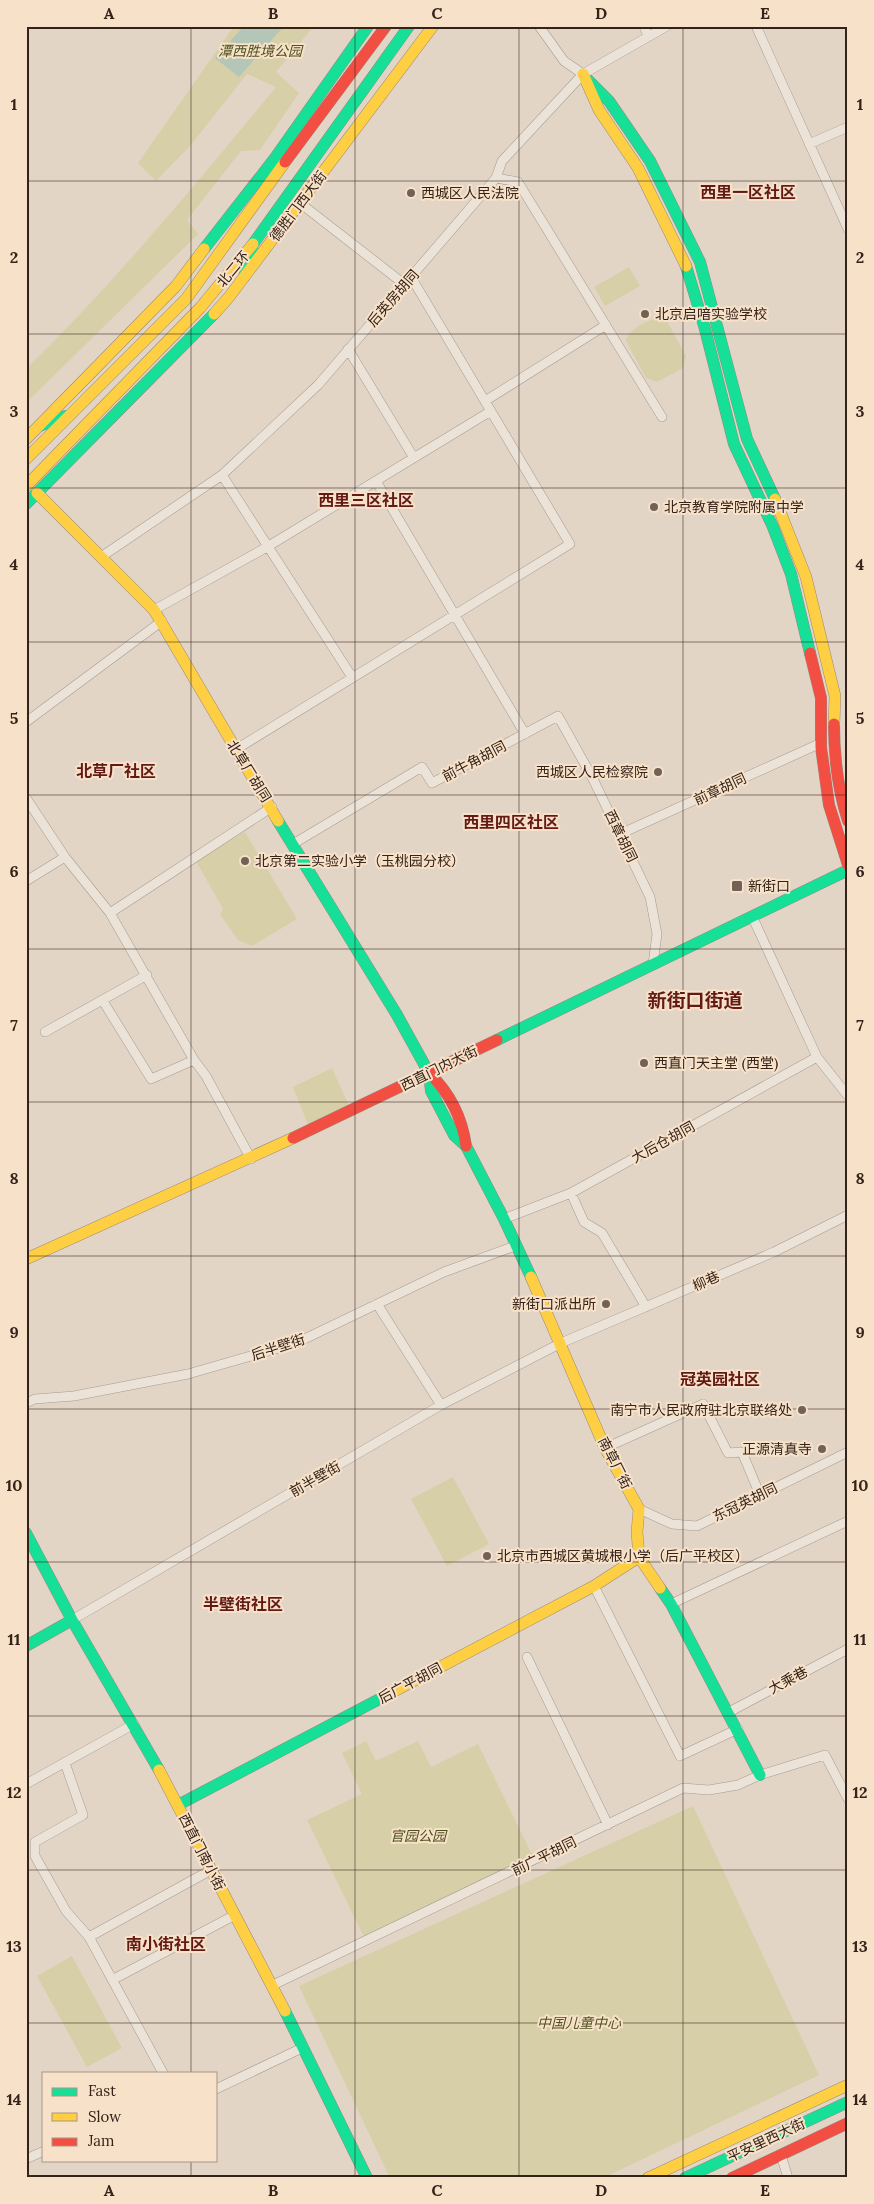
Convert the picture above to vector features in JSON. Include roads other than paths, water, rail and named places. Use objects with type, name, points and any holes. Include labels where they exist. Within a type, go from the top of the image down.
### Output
[{"type":"main road","points":[[26,439],[176,286],[222,229],[368,26]]},
{"type":"main road","name":"北二环","points":[[26,459],[186,299],[210,263],[386,26]]},
{"type":"main road","name":"北二环","points":[[26,486],[88,426],[200,308],[256,242],[409,26]]},
{"type":"main road","name":"德胜门西大街","points":[[26,504],[196,334],[244,277],[433,26]]},
{"type":"main road","points":[[582,74],[598,110],[638,168],[687,268],[708,337],[734,444],[773,527],[791,574],[822,698],[821,743],[829,805],[848,865]]},
{"type":"main road","points":[[582,74],[609,101],[650,161],[700,262],[747,439],[785,522],[806,577],[835,696],[834,746],[842,802],[848,821]]},
{"type":"main road","points":[[210,263],[222,229]]},
{"type":"main road","points":[[244,277],[256,242]]},
{"type":"main road","points":[[39,426],[72,414]]},
{"type":"main road","name":"北草厂胡同","points":[[37,494],[102,557],[154,610],[162,621],[235,750],[272,807],[397,1015],[429,1073]]},
{"type":"main road","name":"西直门内大街","points":[[26,1259],[252,1158],[848,870]]},
{"type":"main road","name":"南草厂街","points":[[429,1073],[431,1091],[454,1135],[466,1146],[504,1219],[561,1343],[605,1448],[639,1509]]},
{"type":"main road","points":[[639,1509],[637,1532],[639,1557],[671,1604],[738,1729],[760,1775]]},
{"type":"main road","name":"西直门南小街","points":[[26,1533],[72,1620],[134,1724],[178,1805],[304,2047],[367,2178]]},
{"type":"main road","name":"后广平胡同","points":[[178,1805],[594,1586],[639,1557]]},
{"type":"main road","points":[[26,1646],[72,1620]]},
{"type":"main road","points":[[648,2178],[848,2084]]},
{"type":"main road","name":"平安里西大街","points":[[685,2178],[848,2102]]},
{"type":"main road","name":"平安里西大街","points":[[732,2178],[848,2123]]},
{"type":"street","points":[[539,26],[564,61],[582,74]]},
{"type":"street","points":[[644,26],[648,36]]},
{"type":"street","name":"后英房胡同","points":[[102,557],[222,476],[318,385],[496,178],[502,161],[582,74],[667,26]]},
{"type":"street","points":[[756,26],[848,228]]},
{"type":"street","points":[[809,144],[848,127]]},
{"type":"street","points":[[496,178],[518,182],[662,418]]},
{"type":"street","points":[[300,204],[404,284]]},
{"type":"street","points":[[235,750],[352,676],[570,544],[411,277]]},
{"type":"street","points":[[485,401],[606,325]]},
{"type":"street","points":[[348,349],[414,458]]},
{"type":"street","points":[[154,610],[267,547],[491,411]]},
{"type":"street","points":[[222,476],[352,676]]},
{"type":"street","points":[[376,481],[526,734]]},
{"type":"street","points":[[26,722],[162,621]]},
{"type":"street","name":"前牛角胡同","points":[[293,844],[422,767],[432,783],[558,716]]},
{"type":"street","name":"西章胡同","points":[[558,716],[592,777],[650,897],[658,934],[653,964]]},
{"type":"street","name":"前章胡同","points":[[620,834],[821,743]]},
{"type":"street","points":[[26,798],[65,857],[110,913],[252,1158]]},
{"type":"street","points":[[110,913],[272,807]]},
{"type":"street","points":[[26,881],[65,857]]},
{"type":"street","points":[[752,916],[817,1057],[848,1096]]},
{"type":"street","points":[[45,1032],[147,975]]},
{"type":"street","points":[[103,1001],[151,1079],[194,1060]]},
{"type":"street","name":"大后仓胡同","points":[[504,1219],[571,1193],[817,1057]]},
{"type":"street","points":[[571,1193],[584,1222],[602,1233],[646,1307]]},
{"type":"street","name":"柳巷","points":[[561,1343],[774,1252],[848,1215]]},
{"type":"street","name":"后半壁街","points":[[26,1403],[35,1398],[74,1396],[188,1374],[296,1343],[444,1272],[515,1246]]},
{"type":"street","points":[[377,1304],[441,1405]]},
{"type":"street","name":"前半壁街","points":[[72,1620],[441,1405],[561,1343]]},
{"type":"street","points":[[605,1448],[703,1404],[728,1453],[742,1452],[760,1495]]},
{"type":"street","name":"东冠英胡同","points":[[639,1509],[672,1524],[697,1526],[848,1452]]},
{"type":"street","points":[[671,1604],[848,1521]]},
{"type":"street","points":[[594,1586],[680,1756],[738,1729]]},
{"type":"street","name":"大乘巷","points":[[729,1712],[848,1648]]},
{"type":"street","points":[[526,1657],[608,1825]]},
{"type":"street","points":[[26,1784],[134,1724]]},
{"type":"street","name":"前广平胡同","points":[[271,1986],[683,1788],[709,1790],[738,1785],[760,1775],[825,1755],[848,1799]]},
{"type":"street","points":[[65,1763],[84,1815],[35,1842],[35,1856],[66,1911],[89,1937],[162,2072]]},
{"type":"street","points":[[89,1937],[211,1870]]},
{"type":"street","points":[[112,1980],[236,1915]]},
{"type":"street","points":[[218,2087],[304,2047]]},
{"type":"street","points":[[26,2159],[42,2151]]},
{"type":"street","points":[[781,2155],[788,2178]]},
{"type":"place","name":"西城区人民法院","points":[[411,193]]},
{"type":"place","name":"北京启喑实验学校","points":[[645,314]]},
{"type":"place","name":"北京教育学院附属中学","points":[[654,507]]},
{"type":"place","name":"西城区人民检察院","points":[[658,772]]},
{"type":"place","name":"北京第二实验小学（玉桃园分校）","points":[[245,861]]},
{"type":"place","name":"新街口","points":[[737,886]]},
{"type":"place","name":"西直门天主堂 (西堂)","points":[[644,1063]]},
{"type":"place","name":"新街口派出所","points":[[606,1304]]},
{"type":"place","name":"南宁市人民政府驻北京联络处","points":[[802,1410]]},
{"type":"place","name":"正源清真寺","points":[[822,1449]]},
{"type":"place","name":"北京市西城区黄城根小学（后广平校区）","points":[[487,1556]]},
{"type":"district","name":"西里一区社区","points":[[748,192]]},
{"type":"district","name":"西里三区社区","points":[[366,500]]},
{"type":"district","name":"北草厂社区","points":[[116,771]]},
{"type":"district","name":"西里四区社区","points":[[511,822]]},
{"type":"district","name":"新街口街道","points":[[695,1000]]},
{"type":"district","name":"冠英园社区","points":[[720,1379]]},
{"type":"district","name":"半壁街社区","points":[[243,1604]]},
{"type":"district","name":"南小街社区","points":[[166,1944]]},
{"type":"park label","name":"潭西胜境公园","points":[[260,51]]},
{"type":"park label","name":"官园公园","points":[[418,1836]]},
{"type":"park label","name":"中国儿童中心","points":[[579,2023]]}]
